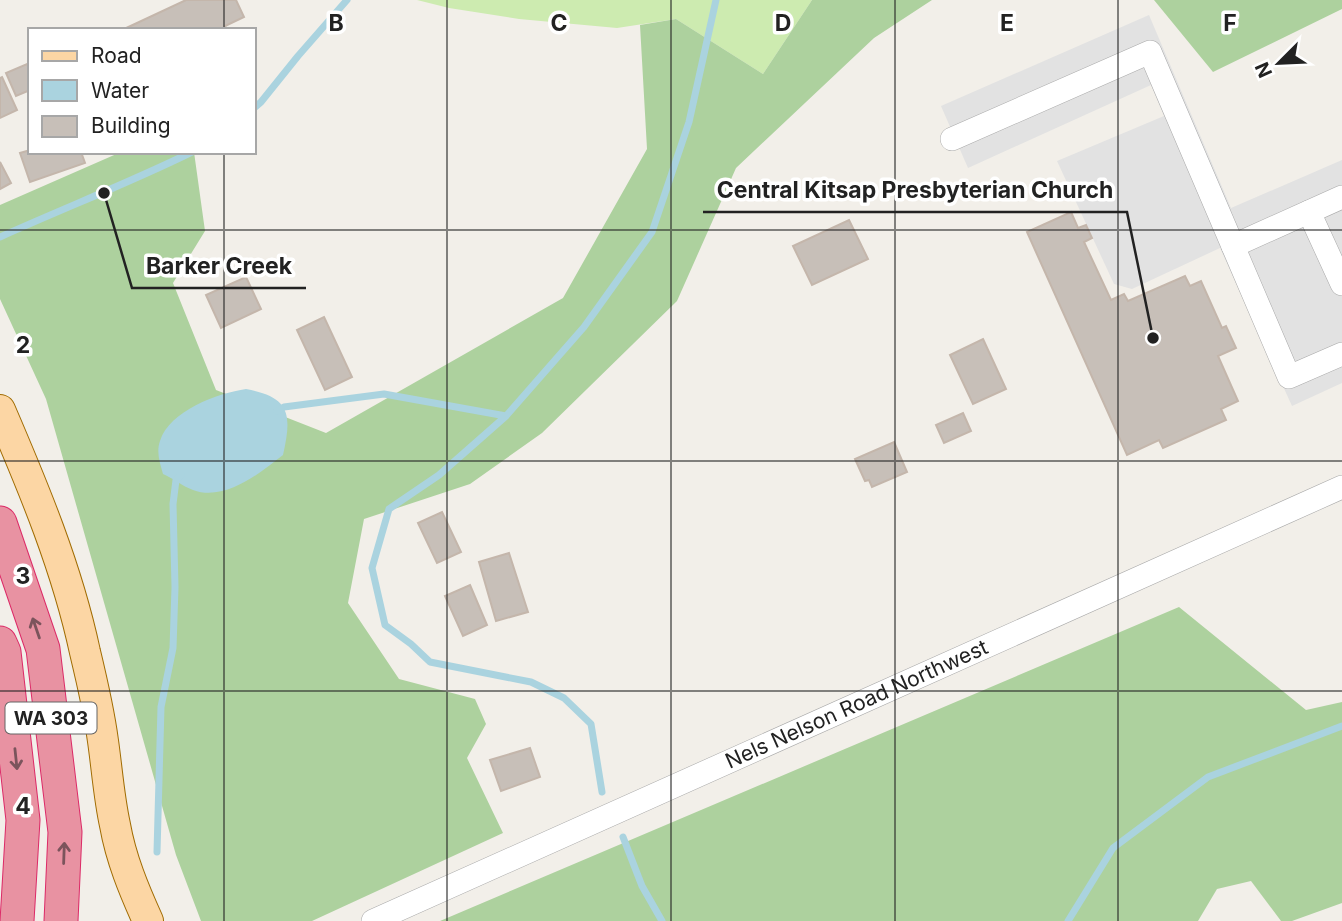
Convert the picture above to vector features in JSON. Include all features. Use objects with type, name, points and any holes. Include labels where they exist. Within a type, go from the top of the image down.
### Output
[{"type":"highway","name":"WA 303","points":[[0,523],[43,649],[65,832],[61,921]]},
{"type":"highway","name":"WA 303","points":[[0,643],[4,652],[23,820],[17,921]]},
{"type":"main road","points":[[0,410],[34,488],[77,619],[103,737],[115,826],[126,868],[148,921]]},
{"type":"street","points":[[952,139],[1150,52],[1289,377],[1342,354]]},
{"type":"street","points":[[1233,246],[1342,197]]},
{"type":"street","points":[[1310,212],[1342,284]]},
{"type":"street","name":"Nels Nelson Road Northwest","points":[[373,921],[1342,487]]},
{"type":"green space","points":[[417,0],[812,0],[763,74],[676,19],[617,28],[519,19]]},
{"type":"green space","points":[[812,0],[932,0],[874,38],[736,168],[677,301],[542,433],[470,484],[364,519],[348,603],[399,679],[475,699],[486,724],[467,758],[503,833],[312,921],[201,921],[176,855],[46,399],[0,299],[0,205],[116,154],[194,154],[205,231],[173,283],[216,390],[326,433],[563,298],[647,149],[640,25],[676,19],[763,74]]},
{"type":"green space","points":[[1154,0],[1342,0],[1342,9],[1213,72]]},
{"type":"green space","points":[[1179,607],[1306,710],[1342,702],[1342,903],[1292,921],[1281,921],[1251,881],[1217,889],[1198,921],[440,921]]},
{"type":"shaded area","points":[[1149,15],[1231,208],[1342,160],[1342,383],[1292,406],[1220,248],[1132,289],[1114,284],[1057,161],[1164,116],[1151,85],[968,168],[941,106]]},
{"type":"water","points":[[246,389],[272,397],[285,410],[287,429],[283,455],[241,484],[217,492],[193,490],[163,474],[159,445],[165,430],[173,421],[209,399]]},
{"type":"building","points":[[186,0],[236,0],[244,17],[225,26],[226,28],[126,28]]},
{"type":"building","points":[[27,64],[28,91],[16,96],[6,73]]},
{"type":"building","points":[[2,77],[17,110],[0,118],[0,78]]},
{"type":"building","points":[[28,151],[28,154],[82,154],[85,163],[30,182],[20,153]]},
{"type":"building","points":[[0,162],[11,183],[0,189]]},
{"type":"building","points":[[1071,212],[1078,228],[1086,225],[1092,238],[1084,242],[1111,300],[1124,294],[1128,301],[1185,276],[1190,286],[1201,281],[1222,328],[1226,326],[1236,348],[1218,356],[1238,401],[1221,409],[1226,420],[1163,448],[1159,440],[1127,455],[1027,232]]},
{"type":"building","points":[[849,220],[868,259],[812,285],[793,246]]},
{"type":"building","points":[[246,277],[261,309],[221,328],[206,295]]},
{"type":"building","points":[[324,317],[352,377],[325,390],[297,330]]},
{"type":"building","points":[[983,339],[1006,389],[973,404],[950,355]]},
{"type":"building","points":[[963,413],[971,431],[944,443],[936,425]]},
{"type":"building","points":[[894,442],[907,472],[872,487],[869,480],[865,481],[855,459]]},
{"type":"building","points":[[442,512],[461,552],[437,563],[418,523]]},
{"type":"building","points":[[509,553],[528,612],[496,621],[479,562]]},
{"type":"building","points":[[470,585],[487,625],[463,636],[445,596]]},
{"type":"building","points":[[530,748],[540,777],[501,791],[490,760]]},
{"type":"waterway","points":[[256,106],[347,0]]},
{"type":"waterway","points":[[602,792],[591,724],[564,698],[531,682],[430,662],[385,625],[372,568],[389,509],[439,475],[506,416],[584,327],[652,232],[689,122],[716,0]]},
{"type":"waterway","points":[[0,237],[188,154]]},
{"type":"waterway","points":[[277,411],[284,407],[384,394],[506,416]]},
{"type":"waterway","points":[[157,852],[161,707],[173,648],[173,504],[176,480],[181,475]]},
{"type":"waterway","points":[[1068,921],[1113,848],[1208,777],[1342,726]]},
{"type":"waterway","points":[[623,837],[642,886],[662,921]]},
{"type":"place","name":"Barker Creek","points":[[104,193]]},
{"type":"place","name":"Central Kitsap Presbyterian Church","points":[[1153,338]]}]
